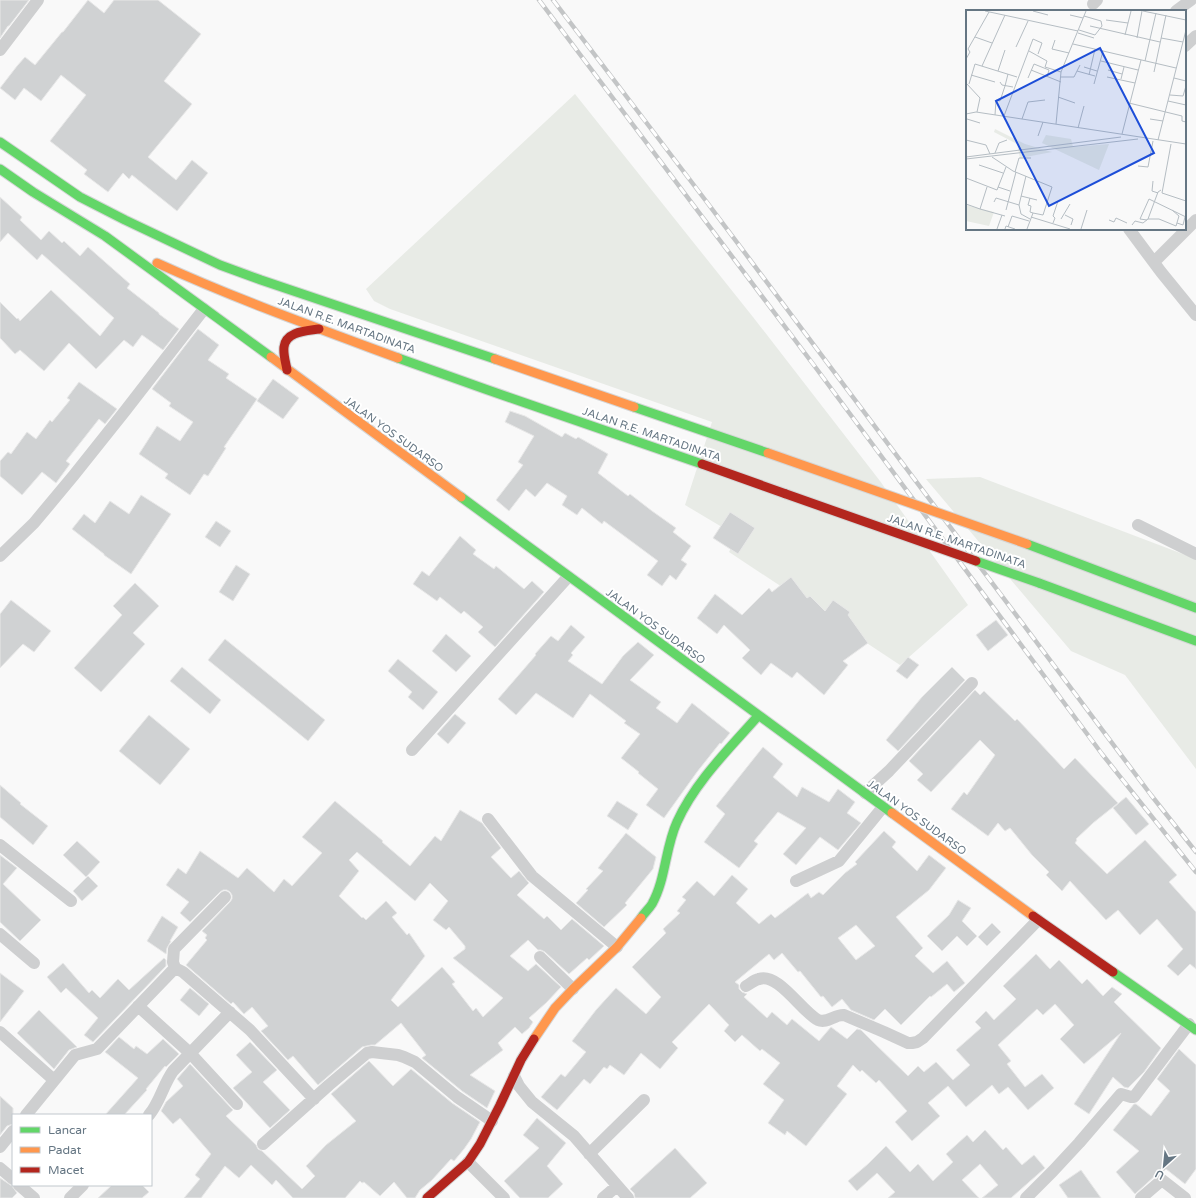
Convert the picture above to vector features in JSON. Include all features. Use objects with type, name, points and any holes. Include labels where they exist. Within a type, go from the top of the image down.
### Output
[{"type":"main road","name":"JALAN R.E. MARTADINATA","points":[[0,142],[80,197],[125,220],[213,261],[254,277],[768,453],[1027,544],[1196,608]]},
{"type":"main road","points":[[0,169],[105,236]]},
{"type":"main road","name":"JALAN R.E. MARTADINATA","points":[[105,236],[208,286],[319,329],[492,392],[1039,583],[1196,641]]},
{"type":"main road","name":"JALAN YOS SUDARSO","points":[[105,236],[568,577],[1038,920],[1192,1027]]},
{"type":"main road","points":[[287,370],[284,348],[288,338],[296,333],[319,329]]},
{"type":"main road","points":[[427,1198],[468,1162],[480,1144],[521,1060],[541,1026],[573,989],[617,947],[652,904],[659,887],[669,844],[676,823],[687,802],[707,775],[758,716]]},
{"type":"street","points":[[0,50],[38,0]]},
{"type":"street","points":[[1177,10],[1191,0]]},
{"type":"street","points":[[1186,45],[1196,36]]},
{"type":"street","points":[[1154,262],[1196,220]]},
{"type":"street","points":[[1130,230],[1196,315]]},
{"type":"street","points":[[0,556],[34,524],[125,411],[204,309]]},
{"type":"street","points":[[1138,525],[1196,554]]},
{"type":"street","points":[[412,750],[568,577]]},
{"type":"street","points":[[865,793],[889,771],[972,683]]},
{"type":"street","points":[[796,881],[839,861],[884,807]]},
{"type":"street","points":[[488,819],[532,876],[617,947]]},
{"type":"street","points":[[0,846],[71,901]]},
{"type":"street","points":[[225,897],[174,949],[173,962],[175,968],[183,972],[250,1030],[314,1098]]},
{"type":"street","points":[[746,986],[760,978],[767,978],[783,988],[812,1016],[820,1021],[828,1020],[840,1014],[908,1043],[917,1042],[923,1038],[1038,920]]},
{"type":"street","points":[[0,934],[34,963]]},
{"type":"street","points":[[540,957],[573,989]]},
{"type":"street","points":[[27,1114],[75,1055],[97,1049],[175,968]]},
{"type":"street","points":[[138,1006],[190,1053],[237,1104]]},
{"type":"street","points":[[150,1114],[155,1108],[173,1071],[230,1012]]},
{"type":"street","points":[[1026,1198],[1079,1143],[1121,1094],[1134,1097],[1192,1027]]},
{"type":"street","points":[[0,1032],[54,1080]]},
{"type":"street","points":[[263,1144],[367,1053],[372,1052],[398,1055],[415,1062],[457,1097],[492,1121]]},
{"type":"street","points":[[514,1076],[519,1086],[532,1102],[574,1136],[628,1198]]},
{"type":"street","points":[[589,1154],[644,1100]]},
{"type":"street","points":[[0,1147],[12,1132]]},
{"type":"street","points":[[468,1162],[504,1198]]},
{"type":"street","points":[[0,1168],[12,1179]]},
{"type":"street","points":[[1141,1198],[1162,1180],[1185,1198]]},
{"type":"street","points":[[20,1186],[34,1198]]},
{"type":"street","points":[[70,1198],[82,1186]]},
{"type":"street","points":[[603,1198],[617,1186]]},
{"type":"shaded area","points":[[575,94],[753,317],[880,481],[968,605],[900,665],[729,552],[737,536],[685,505],[712,422],[390,309],[374,301],[366,289]]},
{"type":"shaded area","points":[[980,477],[1196,559],[1196,769],[1125,675],[1071,651],[926,479]]},
{"type":"building","points":[[0,0],[29,0],[0,38]]},
{"type":"building","points":[[88,0],[104,13],[114,0],[158,0],[201,34],[164,81],[192,104],[148,157],[176,180],[192,160],[208,173],[177,211],[132,175],[129,179],[123,173],[108,192],[84,174],[87,170],[50,141],[86,95],[61,75],[41,101],[24,88],[15,100],[0,88],[25,57],[35,65]]},
{"type":"building","points":[[0,197],[22,217],[20,220],[41,240],[49,231],[62,243],[64,241],[80,256],[88,247],[130,284],[127,288],[179,329],[163,350],[142,335],[133,347],[124,340],[96,369],[69,343],[44,371],[20,350],[15,354],[0,338],[0,302],[20,321],[51,290],[100,336],[114,318],[42,254],[37,260],[8,233],[0,242]]},
{"type":"building","points":[[198,329],[219,345],[208,360],[229,374],[226,378],[257,399],[224,447],[226,448],[208,476],[204,474],[190,495],[165,478],[168,474],[139,454],[157,426],[180,441],[193,422],[169,406],[171,403],[152,389]]},
{"type":"building","points":[[273,379],[299,398],[283,419],[257,401]]},
{"type":"building","points":[[79,382],[117,409],[105,424],[99,419],[66,461],[70,464],[56,483],[42,472],[22,495],[0,476],[0,461],[8,452],[11,454],[27,432],[36,439],[50,420],[52,422],[70,400],[67,398]]},
{"type":"building","points":[[510,411],[525,416],[562,437],[565,433],[576,439],[578,437],[608,454],[598,473],[628,496],[630,494],[676,528],[673,532],[691,546],[681,560],[687,564],[676,580],[670,575],[662,586],[647,575],[658,561],[604,521],[602,524],[582,508],[577,515],[562,505],[567,496],[547,483],[535,497],[526,489],[509,511],[496,500],[523,465],[518,462],[534,436],[505,422]]},
{"type":"building","points":[[141,495],[171,514],[131,574],[104,555],[72,529],[84,514],[95,523],[110,501],[129,514]]},
{"type":"building","points":[[730,512],[755,528],[738,554],[713,538]]},
{"type":"building","points":[[216,521],[231,531],[220,547],[205,537]]},
{"type":"building","points":[[460,536],[476,550],[473,554],[494,569],[496,566],[524,589],[532,581],[544,592],[495,647],[478,632],[483,627],[464,611],[461,614],[440,597],[437,601],[413,584],[422,571],[429,576]]},
{"type":"building","points":[[236,565],[250,574],[233,601],[219,592]]},
{"type":"building","points":[[791,577],[807,598],[810,596],[825,611],[833,600],[850,612],[848,615],[868,643],[843,661],[848,665],[824,695],[797,672],[792,678],[771,663],[761,675],[742,658],[750,650],[724,625],[717,634],[697,618],[715,594],[742,615],[769,588],[772,592]]},
{"type":"building","points":[[135,583],[159,606],[133,633],[145,644],[101,692],[74,668],[122,615],[113,606]]},
{"type":"building","points":[[11,600],[51,631],[34,652],[23,644],[0,668],[0,614]]},
{"type":"building","points":[[996,620],[1008,635],[988,651],[976,635]]},
{"type":"building","points":[[571,625],[585,637],[571,653],[573,655],[568,661],[602,684],[623,656],[638,642],[654,655],[630,680],[661,702],[656,708],[677,723],[692,703],[730,733],[697,772],[664,818],[646,805],[658,789],[621,758],[640,734],[624,723],[626,721],[590,694],[573,718],[536,693],[516,715],[498,699],[551,636],[558,641]]},
{"type":"building","points":[[446,634],[471,656],[456,672],[432,651]]},
{"type":"building","points":[[225,639],[325,720],[308,741],[208,660]]},
{"type":"building","points":[[908,657],[919,665],[907,679],[896,671]]},
{"type":"building","points":[[398,659],[438,692],[423,710],[408,697],[412,692],[388,671]]},
{"type":"building","points":[[182,667],[221,700],[210,714],[170,681]]},
{"type":"building","points":[[952,667],[965,680],[898,751],[886,740],[922,697]]},
{"type":"building","points":[[975,690],[980,695],[984,691],[1015,721],[1017,719],[1064,769],[1075,758],[1118,803],[1093,823],[1076,839],[1077,840],[1075,843],[1107,874],[1145,840],[1177,875],[1169,882],[1196,912],[1196,969],[1190,964],[1178,976],[1167,966],[1183,949],[1157,919],[1140,935],[1118,910],[1106,920],[1070,881],[1062,891],[1046,875],[1049,872],[1032,855],[1010,828],[1005,831],[998,823],[988,836],[951,809],[964,792],[967,795],[995,755],[980,740],[931,792],[917,780],[923,774],[909,761]]},
{"type":"building","points":[[455,714],[466,723],[448,744],[437,734]]},
{"type":"building","points":[[149,715],[190,749],[160,785],[119,751]]},
{"type":"building","points":[[763,747],[783,764],[773,777],[797,797],[802,787],[829,802],[838,789],[855,802],[847,813],[861,823],[838,850],[820,837],[796,865],[783,854],[806,828],[778,812],[754,841],[758,844],[739,868],[704,842],[725,814],[716,806]]},
{"type":"building","points":[[0,785],[21,803],[20,804],[48,826],[33,845],[0,817]]},
{"type":"building","points":[[1126,797],[1149,824],[1136,835],[1113,808]]},
{"type":"building","points":[[335,801],[383,841],[382,842],[410,866],[435,836],[441,841],[460,810],[482,823],[501,848],[491,857],[511,878],[519,871],[529,883],[517,895],[544,919],[547,916],[561,930],[572,919],[604,946],[589,960],[587,958],[569,974],[545,952],[538,950],[528,940],[510,956],[528,971],[536,964],[561,987],[529,1018],[533,1022],[529,1028],[522,1034],[515,1027],[498,1043],[503,1050],[470,1075],[495,1091],[487,1108],[462,1091],[422,1058],[426,1055],[401,1023],[375,1045],[362,1047],[318,1085],[293,1056],[288,1060],[261,1031],[268,1026],[252,1007],[244,1014],[233,1002],[231,1004],[186,965],[207,940],[205,938],[207,935],[202,931],[230,902],[232,895],[227,890],[223,890],[190,922],[180,913],[189,902],[166,885],[178,868],[186,874],[200,851],[238,878],[247,868],[274,892],[284,879],[292,886],[322,853],[302,837]],"holes":[[[357,852],[415,901],[430,883],[448,901],[433,920],[446,930],[449,927],[465,946],[465,949],[453,958],[503,998],[483,1017],[476,1008],[473,1011],[452,984],[455,982],[442,967],[398,1007],[391,1000],[425,956],[409,933],[407,935],[392,917],[397,913],[386,901],[366,920],[339,896],[359,871],[349,860]]]},
{"type":"building","points":[[617,801],[638,814],[628,830],[607,816]]},
{"type":"building","points":[[884,831],[896,842],[892,847],[917,871],[929,855],[946,868],[929,890],[896,917],[923,948],[915,956],[933,973],[947,961],[965,983],[954,992],[947,984],[931,997],[930,996],[901,1025],[885,1009],[874,1020],[851,1010],[842,999],[832,1007],[823,996],[821,997],[800,971],[798,972],[782,953],[774,960],[769,954],[735,982],[739,985],[739,989],[742,992],[747,994],[744,997],[767,1018],[772,1012],[787,1025],[792,1019],[819,1041],[831,1027],[847,1039],[857,1029],[861,1030],[908,1076],[918,1066],[924,1072],[936,1062],[953,1080],[970,1065],[956,1050],[981,1028],[975,1022],[986,1011],[994,1020],[1016,999],[1003,986],[1036,954],[1050,969],[1059,960],[1082,984],[1087,979],[1103,996],[1112,987],[1122,994],[1114,1002],[1161,1048],[1144,1072],[1128,1088],[1124,1087],[1113,1077],[1089,1114],[1074,1104],[1121,1033],[1084,1064],[1060,1039],[1074,1025],[1055,1004],[1043,1015],[1037,1009],[998,1045],[1011,1061],[1007,1064],[1025,1087],[1042,1074],[1054,1088],[1028,1110],[1008,1087],[999,1094],[992,1085],[966,1107],[948,1086],[928,1103],[940,1116],[912,1141],[895,1122],[907,1111],[879,1080],[876,1083],[862,1070],[860,1072],[853,1065],[837,1086],[847,1094],[806,1146],[787,1131],[785,1135],[768,1123],[784,1100],[763,1084],[780,1063],[762,1049],[760,1051],[742,1035],[735,1042],[724,1031],[729,1025],[709,1004],[672,1042],[678,1048],[660,1069],[641,1053],[624,1075],[610,1065],[607,1069],[604,1067],[590,1084],[584,1079],[557,1110],[541,1097],[561,1074],[565,1077],[586,1052],[572,1041],[596,1010],[616,988],[646,1014],[661,997],[632,967],[666,933],[663,929],[680,913],[677,911],[686,900],[682,897],[697,881],[714,896],[732,875],[748,889],[736,903],[759,924],[771,914],[775,918],[808,893],[811,898],[819,892],[823,895],[845,873],[857,864],[855,862]],"holes":[[[856,925],[875,946],[856,960],[838,938]]]},
{"type":"building","points":[[626,833],[656,857],[653,869],[625,903],[627,905],[604,927],[576,903],[588,890],[586,889],[603,871],[598,868]]},
{"type":"building","points":[[77,841],[100,862],[86,877],[63,855]]},
{"type":"building","points":[[0,855],[17,868],[3,884],[41,920],[20,941],[0,922]]},
{"type":"building","points":[[88,876],[98,886],[82,901],[73,891]]},
{"type":"building","points":[[958,900],[971,908],[962,921],[977,936],[967,946],[957,936],[942,951],[927,936],[949,915]]},
{"type":"building","points":[[162,916],[178,927],[170,941],[166,954],[147,941]]},
{"type":"building","points":[[992,923],[1001,932],[987,946],[978,937]]},
{"type":"building","points":[[164,958],[166,960],[166,966],[93,1042],[84,1035],[98,1018],[66,988],[61,993],[47,977],[63,963],[89,993],[92,990],[100,998],[118,979],[129,990]]},
{"type":"building","points":[[0,973],[24,991],[0,1022]]},
{"type":"building","points":[[190,988],[209,1004],[199,1016],[180,1000]]},
{"type":"building","points":[[39,1010],[77,1047],[69,1050],[54,1069],[17,1033]]},
{"type":"building","points":[[119,1037],[134,1049],[136,1046],[147,1054],[163,1039],[179,1054],[166,1067],[165,1066],[146,1089],[147,1090],[125,1114],[106,1114],[138,1078],[105,1052]]},
{"type":"building","points":[[250,1042],[277,1070],[263,1082],[290,1110],[270,1128],[233,1088],[252,1072],[236,1055]]},
{"type":"building","points":[[1179,1049],[1196,1065],[1196,1169],[1185,1184],[1166,1169],[1162,1173],[1157,1174],[1135,1194],[1116,1172],[1139,1151],[1113,1130],[1134,1104],[1151,1116],[1170,1091],[1157,1079]]},
{"type":"building","points":[[369,1061],[393,1086],[411,1069],[452,1103],[480,1122],[471,1139],[454,1161],[451,1159],[432,1180],[420,1190],[415,1198],[407,1198],[394,1182],[380,1196],[364,1182],[362,1183],[360,1181],[345,1198],[293,1198],[276,1180],[272,1185],[251,1165],[239,1178],[225,1166],[201,1198],[184,1198],[200,1179],[195,1175],[211,1154],[180,1118],[173,1124],[161,1111],[166,1102],[183,1086],[177,1079],[190,1064],[233,1110],[226,1116],[256,1145],[258,1149],[262,1151],[302,1189],[315,1176],[306,1166],[326,1145],[356,1121],[331,1094]]},
{"type":"building","points":[[0,1096],[13,1108],[13,1114],[12,1124],[7,1126],[0,1135]]},
{"type":"building","points":[[537,1118],[566,1143],[547,1166],[563,1184],[548,1198],[520,1198],[504,1181],[539,1148],[523,1135]]},
{"type":"building","points":[[985,1130],[1003,1150],[1006,1147],[1022,1165],[1034,1155],[1045,1168],[1011,1198],[982,1198],[998,1185],[980,1164],[962,1180],[979,1198],[888,1198],[895,1192],[877,1173],[857,1191],[848,1181],[886,1146],[910,1172],[918,1164],[933,1181],[953,1162],[946,1154],[967,1135],[973,1142]]},
{"type":"building","points":[[675,1148],[707,1183],[690,1198],[635,1198],[634,1193],[630,1189]]},
{"type":"building","points":[[1081,1170],[1101,1198],[1068,1198],[1059,1185]]},
{"type":"building","points":[[0,1178],[12,1186],[17,1193],[12,1198],[0,1198]]},
{"type":"building","points":[[111,1186],[143,1186],[149,1192],[142,1198],[98,1198]]},
{"type":"railway","points":[[539,0],[813,364],[1102,754],[1196,872]]},
{"type":"railway","points":[[553,0],[706,201],[1151,795],[1196,852]]},
{"type":"traffic: fast","points":[[0,142],[80,197],[220,265],[495,359]]},
{"type":"traffic: fast","points":[[0,169],[33,192],[105,236],[271,357]]},
{"type":"traffic: fast","points":[[398,358],[702,464]]},
{"type":"traffic: fast","points":[[634,407],[768,453]]},
{"type":"traffic: fast","points":[[461,497],[892,813]]},
{"type":"traffic: fast","points":[[1027,544],[1196,608]]},
{"type":"traffic: fast","points":[[976,561],[1039,583]]},
{"type":"traffic: fast","points":[[1039,583],[1196,641]]},
{"type":"traffic: fast","points":[[641,918],[652,904],[657,894],[673,832],[684,807],[713,766],[758,716]]},
{"type":"traffic: fast","points":[[1113,972],[1196,1030]]},
{"type":"traffic: slow","points":[[157,263],[247,301],[398,358]]},
{"type":"traffic: slow","points":[[271,357],[461,497]]},
{"type":"traffic: slow","points":[[495,359],[634,407]]},
{"type":"traffic: slow","points":[[768,453],[1027,544]]},
{"type":"traffic: slow","points":[[892,813],[1033,916]]},
{"type":"traffic: slow","points":[[534,1039],[555,1008],[617,947],[641,918]]},
{"type":"traffic: jam","points":[[287,370],[284,347],[289,338],[303,331],[319,329]]},
{"type":"traffic: jam","points":[[702,464],[786,494]]},
{"type":"traffic: jam","points":[[786,494],[976,561]]},
{"type":"traffic: jam","points":[[1033,916],[1113,972]]},
{"type":"traffic: jam","points":[[427,1198],[468,1162],[480,1144],[521,1060],[534,1039]]}]
